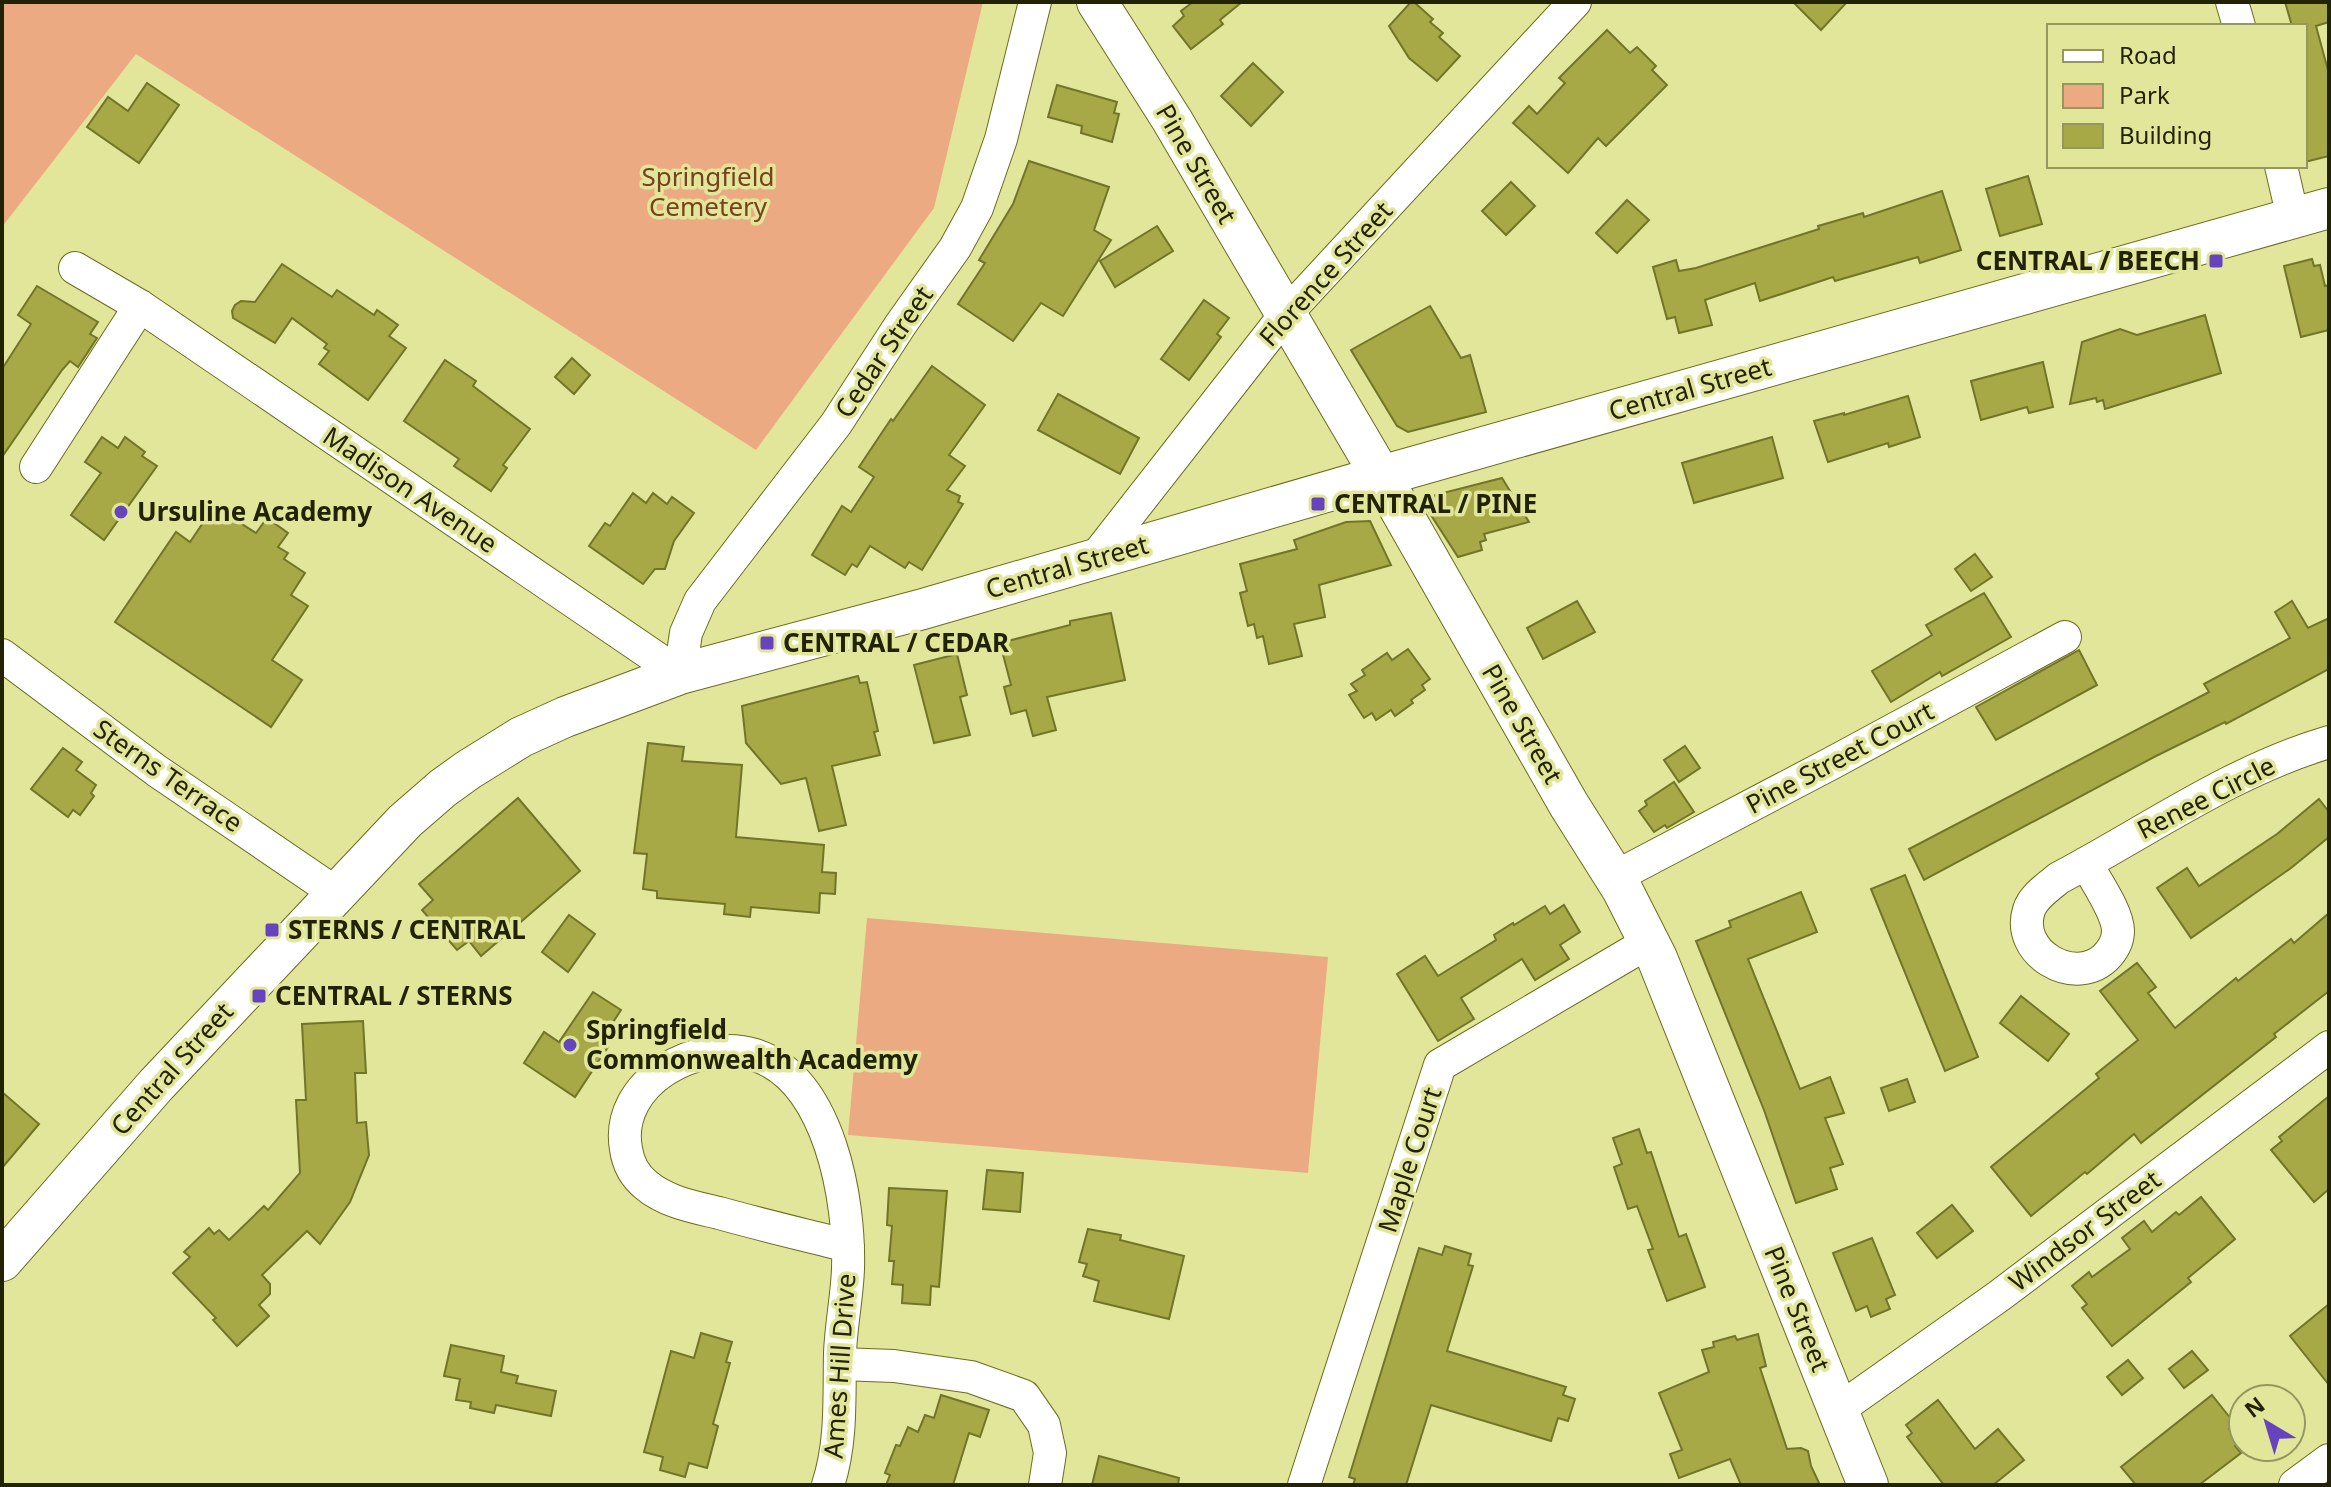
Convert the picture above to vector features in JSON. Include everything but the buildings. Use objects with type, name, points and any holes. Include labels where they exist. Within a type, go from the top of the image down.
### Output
[{"type":"main road","name":"Pine Street","points":[[1097,2],[1172,120],[1381,476],[1561,792],[1615,877],[1649,942],[1868,1485]]},
{"type":"main road","name":"Central Street","points":[[2,1261],[156,1085],[405,821],[468,770],[521,737],[565,717],[680,674],[923,609],[2311,213]]},
{"type":"street","name":"Cedar Street","points":[[680,674],[686,633],[700,601],[836,424],[955,248],[977,208],[1004,127],[1035,2]]},
{"type":"street","name":"Florence Street","points":[[1094,559],[1285,315],[1575,2]]},
{"type":"street","points":[[2232,2],[2238,24]]},
{"type":"street","points":[[2282,168],[2311,213]]},
{"type":"street","name":"Madison Avenue","points":[[75,268],[140,306],[680,674]]},
{"type":"street","points":[[36,467],[140,306]]},
{"type":"street","name":"Pine Street Court","points":[[1615,877],[2065,637]]},
{"type":"street","name":"Sterns Terrace","points":[[2,655],[157,771],[336,893]]},
{"type":"street","name":"Renee Circle","points":[[2086,863],[2195,800],[2306,749],[2329,742]]},
{"type":"street","name":"Maple Court","points":[[1304,1485],[1440,1065],[1649,942]]},
{"type":"street","name":"Windsor Street","points":[[1838,1410],[1999,1296],[2329,1047]]},
{"type":"street","name":"Ames Hill Drive","points":[[828,1485],[840,1421],[840,1364],[848,1271],[848,1246],[848,1232],[841,1187],[823,1126],[805,1094],[784,1070],[754,1055],[738,1051],[691,1056],[665,1070],[638,1097],[625,1129],[626,1149],[635,1174],[654,1191],[692,1207],[848,1246]]},
{"type":"street","points":[[840,1364],[894,1366],[971,1377],[1024,1396],[1044,1425],[1050,1453],[1045,1485]]},
{"type":"street","points":[[2295,1485],[2329,1460]]},
{"type":"green space","name":"Springfield Cemetery","points":[[2,2],[983,2],[934,208],[756,450],[136,54],[2,227]]},
{"type":"green space","points":[[867,918],[1328,957],[1308,1173],[848,1135]]},
{"type":"place","name":"CENTRAL / BEECH","points":[[2216,261]]},
{"type":"place","name":"CENTRAL / PINE","points":[[1318,504]]},
{"type":"place","name":"Ursuline Academy","points":[[121,512]]},
{"type":"place","name":"CENTRAL / CEDAR","points":[[767,643]]},
{"type":"place","name":"STERNS / CENTRAL","points":[[272,930]]},
{"type":"place","name":"CENTRAL / STERNS","points":[[259,996]]},
{"type":"place","name":"Springfield Commonwealth Academy","points":[[570,1045]]}]
